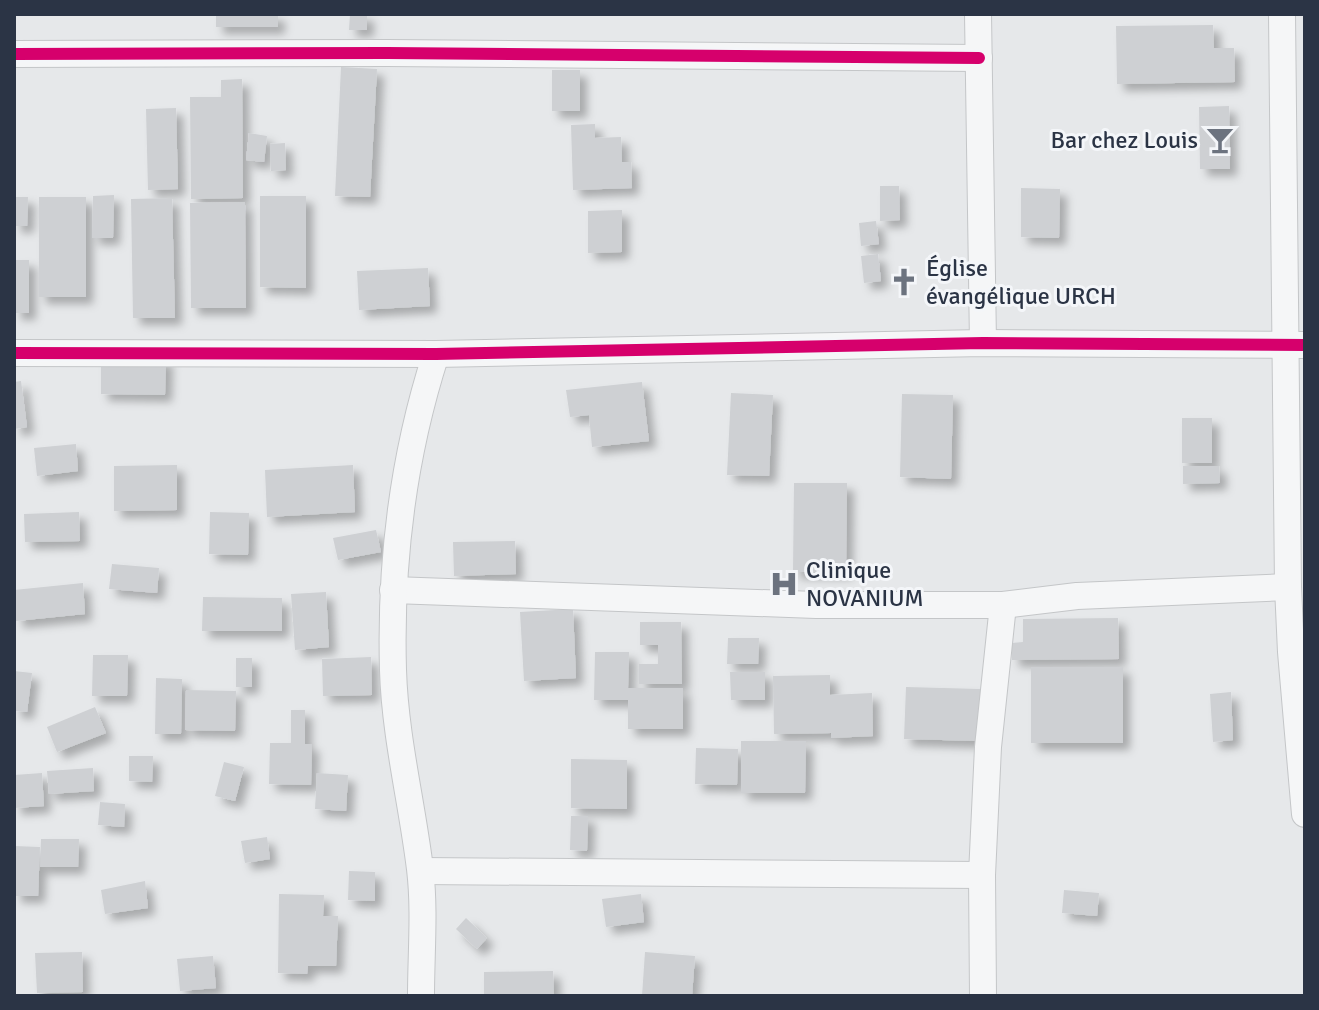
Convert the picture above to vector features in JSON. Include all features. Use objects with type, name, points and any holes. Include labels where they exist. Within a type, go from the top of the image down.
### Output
[{"type":"street","points":[[978,14],[983,343]]},
{"type":"street","points":[[1282,14],[1296,345],[1288,587],[1298,652],[1305,814]]},
{"type":"street","points":[[14,54],[387,53],[979,58]]},
{"type":"street","points":[[14,353],[436,354],[983,343],[1296,345]]},
{"type":"street","points":[[421,996],[421,871],[404,769],[393,673],[393,590],[407,464],[421,401],[436,354]]},
{"type":"street","points":[[393,590],[816,605],[1003,605],[1077,596],[1288,587]]},
{"type":"street","points":[[983,996],[982,875],[988,747],[1003,605]]},
{"type":"street","points":[[421,871],[982,875]]},
{"type":"building","points":[[216,14],[278,14],[278,27],[216,27]]},
{"type":"building","points":[[350,14],[367,14],[367,30],[349,30]]},
{"type":"building","points":[[1213,25],[1214,48],[1234,48],[1235,82],[1117,84],[1116,26]]},
{"type":"building","points":[[341,67],[377,69],[370,197],[335,196]]},
{"type":"building","points":[[552,70],[580,70],[580,111],[552,111]]},
{"type":"building","points":[[242,79],[243,198],[191,199],[190,97],[221,97],[221,80]]},
{"type":"building","points":[[1229,106],[1230,169],[1200,169],[1199,107]]},
{"type":"building","points":[[176,108],[178,189],[148,190],[146,109]]},
{"type":"building","points":[[595,124],[595,138],[621,137],[622,162],[631,162],[632,188],[573,190],[571,125]]},
{"type":"building","points":[[249,133],[267,136],[264,162],[246,160]]},
{"type":"building","points":[[285,143],[286,170],[271,171],[270,144]]},
{"type":"building","points":[[880,186],[899,186],[900,220],[880,221]]},
{"type":"building","points":[[1021,188],[1060,189],[1059,238],[1021,237]]},
{"type":"building","points":[[114,195],[113,238],[92,238],[93,196]]},
{"type":"building","points":[[260,196],[306,196],[306,288],[260,287]]},
{"type":"building","points":[[14,197],[28,197],[27,226],[14,226]]},
{"type":"building","points":[[39,197],[86,197],[86,297],[39,297]]},
{"type":"building","points":[[172,198],[175,318],[133,318],[131,199]]},
{"type":"building","points":[[245,202],[246,308],[191,308],[190,203]]},
{"type":"building","points":[[622,210],[622,252],[588,253],[588,211]]},
{"type":"building","points":[[876,221],[879,244],[861,246],[859,223]]},
{"type":"building","points":[[878,254],[881,281],[864,283],[861,256]]},
{"type":"building","points":[[14,260],[29,260],[29,313],[14,313]]},
{"type":"building","points":[[428,268],[430,306],[359,310],[357,271]]},
{"type":"building","points":[[101,356],[166,358],[165,395],[101,394]]},
{"type":"building","points":[[21,381],[27,427],[14,429],[14,382]]},
{"type":"building","points":[[642,382],[649,441],[592,447],[589,415],[570,417],[566,390]]},
{"type":"building","points":[[731,393],[773,395],[769,476],[727,475]]},
{"type":"building","points":[[902,394],[953,395],[951,479],[900,477]]},
{"type":"building","points":[[1182,418],[1212,418],[1212,463],[1182,463]]},
{"type":"building","points":[[76,444],[78,471],[37,476],[34,448]]},
{"type":"building","points":[[177,465],[177,510],[114,511],[114,466]]},
{"type":"building","points":[[353,465],[355,512],[267,517],[265,470]]},
{"type":"building","points":[[1183,466],[1219,466],[1220,483],[1183,484]]},
{"type":"building","points":[[794,483],[847,483],[846,572],[793,572]]},
{"type":"building","points":[[79,512],[80,541],[25,542],[24,514]]},
{"type":"building","points":[[210,512],[249,513],[248,555],[209,554]]},
{"type":"building","points":[[376,530],[381,552],[338,560],[333,538]]},
{"type":"building","points":[[515,541],[516,574],[454,576],[453,542]]},
{"type":"building","points":[[112,564],[159,568],[157,593],[109,589]]},
{"type":"building","points":[[83,583],[85,614],[16,621],[14,590]]},
{"type":"building","points":[[326,592],[329,647],[295,650],[291,594]]},
{"type":"building","points":[[203,597],[282,598],[282,631],[202,631]]},
{"type":"building","points":[[573,609],[576,678],[524,681],[520,612]]},
{"type":"building","points":[[1118,618],[1119,659],[1012,660],[1012,643],[1023,642],[1023,619]]},
{"type":"building","points":[[640,622],[681,622],[682,684],[639,684],[639,664],[658,664],[658,645],[640,645]]},
{"type":"building","points":[[728,638],[759,638],[758,664],[727,664]]},
{"type":"building","points":[[595,652],[629,652],[628,688],[683,688],[683,729],[628,729],[628,700],[594,700]]},
{"type":"building","points":[[93,655],[128,655],[127,696],[92,696]]},
{"type":"building","points":[[371,657],[372,695],[323,696],[322,659]]},
{"type":"building","points":[[236,658],[252,658],[252,687],[236,687]]},
{"type":"building","points":[[1031,667],[1123,667],[1123,743],[1031,743]]},
{"type":"building","points":[[14,671],[32,673],[27,712],[14,711]]},
{"type":"building","points":[[730,672],[765,672],[765,700],[731,700]]},
{"type":"building","points":[[830,675],[830,695],[872,693],[873,736],[831,738],[831,733],[774,734],[773,676]]},
{"type":"building","points":[[156,678],[182,679],[181,734],[155,734]]},
{"type":"building","points":[[906,687],[980,689],[979,741],[904,739]]},
{"type":"building","points":[[186,690],[236,691],[235,731],[185,730]]},
{"type":"building","points":[[1231,692],[1233,740],[1213,742],[1210,694]]},
{"type":"building","points":[[95,707],[106,733],[57,752],[47,727]]},
{"type":"building","points":[[291,710],[305,710],[305,744],[312,744],[311,785],[269,784],[270,743],[291,743]]},
{"type":"building","points":[[741,741],[806,741],[805,793],[741,793]]},
{"type":"building","points":[[696,748],[738,749],[737,785],[695,784]]},
{"type":"building","points":[[129,756],[153,756],[152,782],[129,781]]},
{"type":"building","points":[[571,759],[627,760],[627,809],[571,808]]},
{"type":"building","points":[[224,762],[244,767],[235,801],[215,796]]},
{"type":"building","points":[[93,768],[94,791],[49,794],[47,771]]},
{"type":"building","points":[[42,773],[44,806],[14,808],[14,775]]},
{"type":"building","points":[[317,773],[348,775],[346,811],[315,809]]},
{"type":"building","points":[[100,802],[125,804],[124,827],[98,825]]},
{"type":"building","points":[[571,816],[588,816],[587,851],[570,850]]},
{"type":"building","points":[[267,837],[270,859],[245,863],[241,841]]},
{"type":"building","points":[[41,839],[79,839],[78,867],[40,867]]},
{"type":"building","points":[[14,846],[40,847],[38,896],[14,896]]},
{"type":"building","points":[[349,871],[375,872],[375,901],[348,900]]},
{"type":"building","points":[[145,881],[148,908],[105,914],[101,890]]},
{"type":"building","points":[[1064,890],[1099,893],[1097,916],[1062,913]]},
{"type":"building","points":[[279,894],[324,895],[323,916],[338,916],[336,966],[308,966],[307,974],[278,973]]},
{"type":"building","points":[[641,894],[644,922],[606,927],[602,899]]},
{"type":"building","points":[[466,918],[487,938],[477,949],[456,929]]},
{"type":"building","points":[[82,952],[83,992],[37,993],[35,953]]},
{"type":"building","points":[[645,952],[695,956],[692,996],[642,996]]},
{"type":"building","points":[[213,956],[216,988],[180,991],[177,959]]},
{"type":"building","points":[[553,971],[554,996],[484,996],[484,972]]},
{"type":"cycle path","points":[[14,54],[387,53],[979,58]]},
{"type":"cycle path","points":[[14,353],[436,354],[983,343],[1305,345]]},
{"type":"place","name":"Bar chez Louis","points":[[1220,140]]},
{"type":"place","name":"Église évangélique URCH","points":[[904,282]]},
{"type":"place","name":"Clinique NOVANIUM","points":[[784,584]]}]
